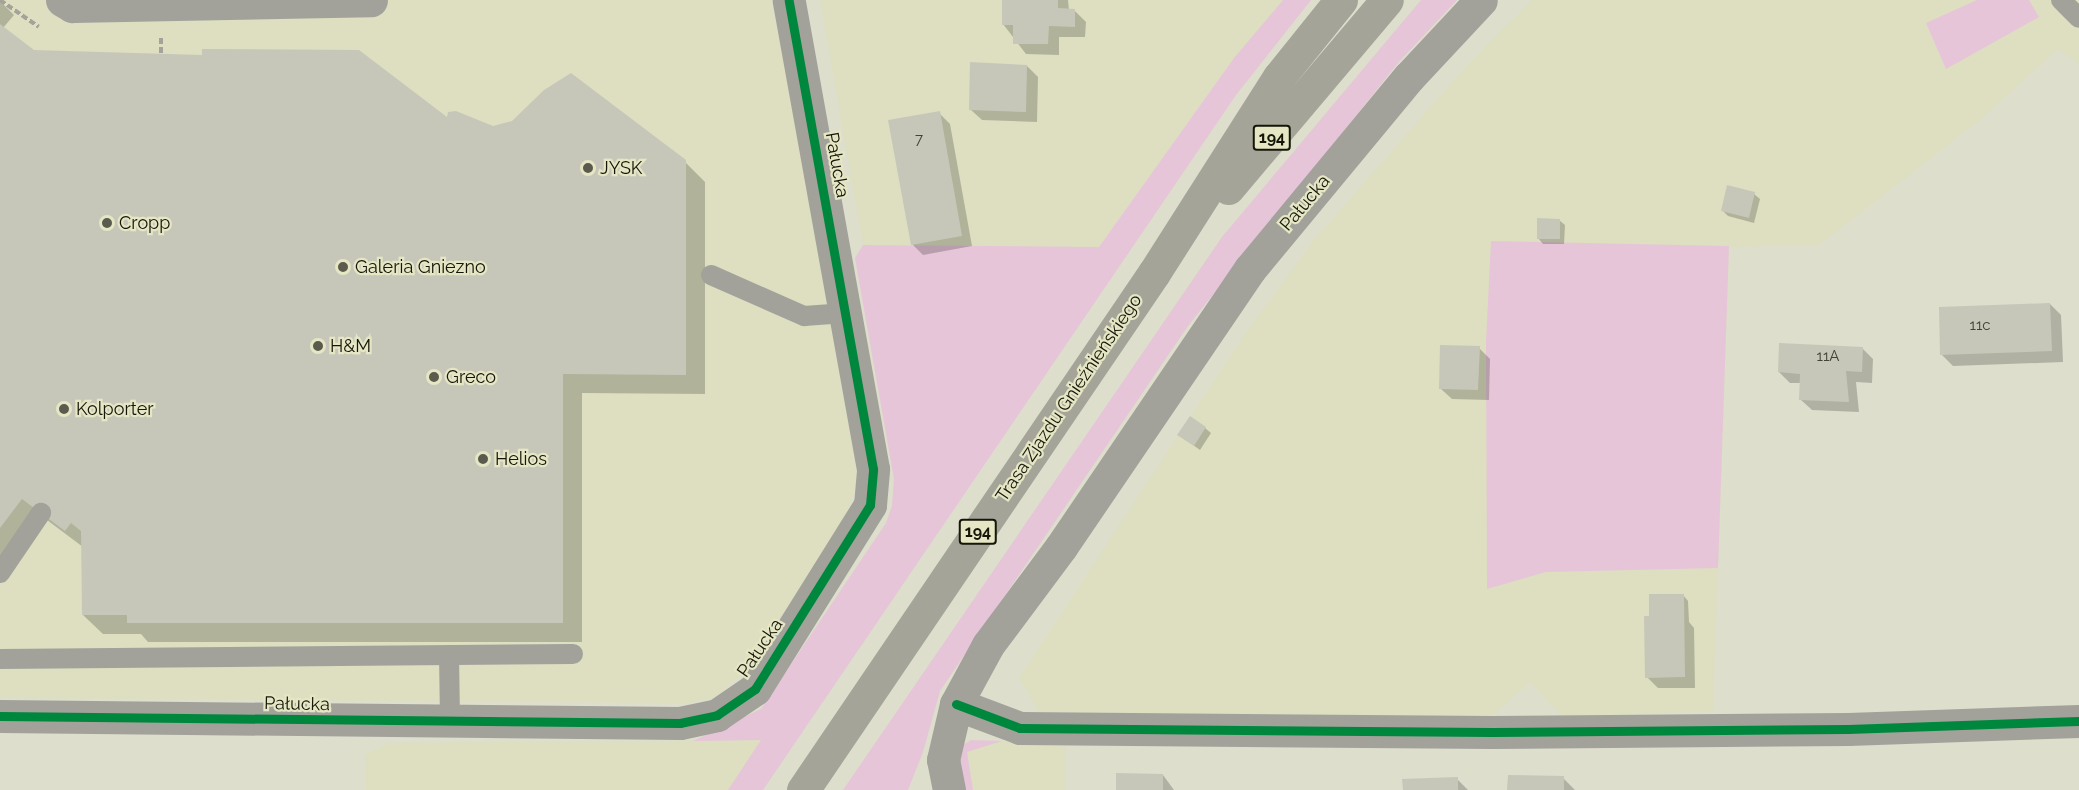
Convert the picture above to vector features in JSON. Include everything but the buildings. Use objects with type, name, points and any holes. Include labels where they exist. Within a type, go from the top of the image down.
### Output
[{"type":"main road","name":"Trasa Zjazdu Gnieźnieńskiego","points":[[803,790],[1154,273],[1279,77],[1341,0]]},
{"type":"main road","name":"Trasa Zjazdu Gnieźnieńskiego","points":[[1154,273],[1387,0]]},
{"type":"street","points":[[62,0],[72,6],[371,0]]},
{"type":"street","name":"Pałucka","points":[[0,716],[680,723],[717,716],[755,689],[870,505],[873,469],[789,0]]},
{"type":"street","name":"Pałucka","points":[[941,780],[956,704],[988,645],[1060,547],[1250,269],[1409,77],[1481,0]]},
{"type":"street","points":[[956,704],[1020,728],[1492,732],[1848,729],[2079,721]]},
{"type":"lane","points":[[2061,0],[2079,18]]},
{"type":"lane","points":[[711,275],[804,316],[846,313]]},
{"type":"lane","points":[[0,573],[41,513]]},
{"type":"lane","points":[[0,659],[573,654]]},
{"type":"lane","points":[[449,655],[450,722]]},
{"type":"shaded area","points":[[0,0],[771,0],[805,172],[858,481],[844,520],[746,671],[715,697],[689,703],[0,698]]},
{"type":"shaded area","points":[[820,0],[1283,0],[1234,58],[1099,247],[863,245]]},
{"type":"shaded area","points":[[1283,0],[1311,0],[1236,95],[763,790],[728,790],[761,740],[693,741],[761,709],[886,523],[892,506],[894,479],[855,258],[863,245],[1099,247],[1234,58]]},
{"type":"shaded area","points":[[1421,0],[1457,0],[1398,63],[1188,326],[940,691],[923,752],[908,790],[843,790],[1222,237]]},
{"type":"shaded area","points":[[1532,0],[1977,0],[1926,23],[2039,16],[2029,0],[2079,0],[2079,63],[2058,49],[1980,120],[1819,245],[1729,247],[1713,711],[1563,717],[1530,682],[1489,719],[1039,712],[1019,678],[1242,338],[1314,240],[1460,73]]},
{"type":"shaded area","points":[[1977,0],[2029,0],[2039,17],[1946,69],[1926,23]]},
{"type":"shaded area","points":[[1491,241],[1729,246],[1718,568],[1546,572],[1487,589],[1486,342]]},
{"type":"shaded area","points":[[762,740],[728,790],[366,790],[365,755],[388,743]]},
{"type":"shaded area","points":[[971,740],[1002,741],[967,752],[973,790],[959,790],[959,757],[963,745]]},
{"type":"shaded area","points":[[1002,741],[1066,747],[1065,790],[973,790],[967,752]]},
{"type":"cycle path","points":[[0,716],[680,723],[717,715],[755,689],[870,505],[873,469],[789,0]]},
{"type":"cycle path","points":[[956,704],[1020,728],[1492,732],[1848,729],[2079,721]]},
{"type":"place","name":"JYSK","points":[[588,168]]},
{"type":"place","name":"Cropp","points":[[107,223]]},
{"type":"place","name":"Galeria Gniezno","points":[[343,267]]},
{"type":"place","name":"H&M","points":[[318,346]]},
{"type":"place","name":"Greco","points":[[434,377]]},
{"type":"place","name":"Kolporter","points":[[64,409]]},
{"type":"place","name":"Helios","points":[[483,459]]}]
